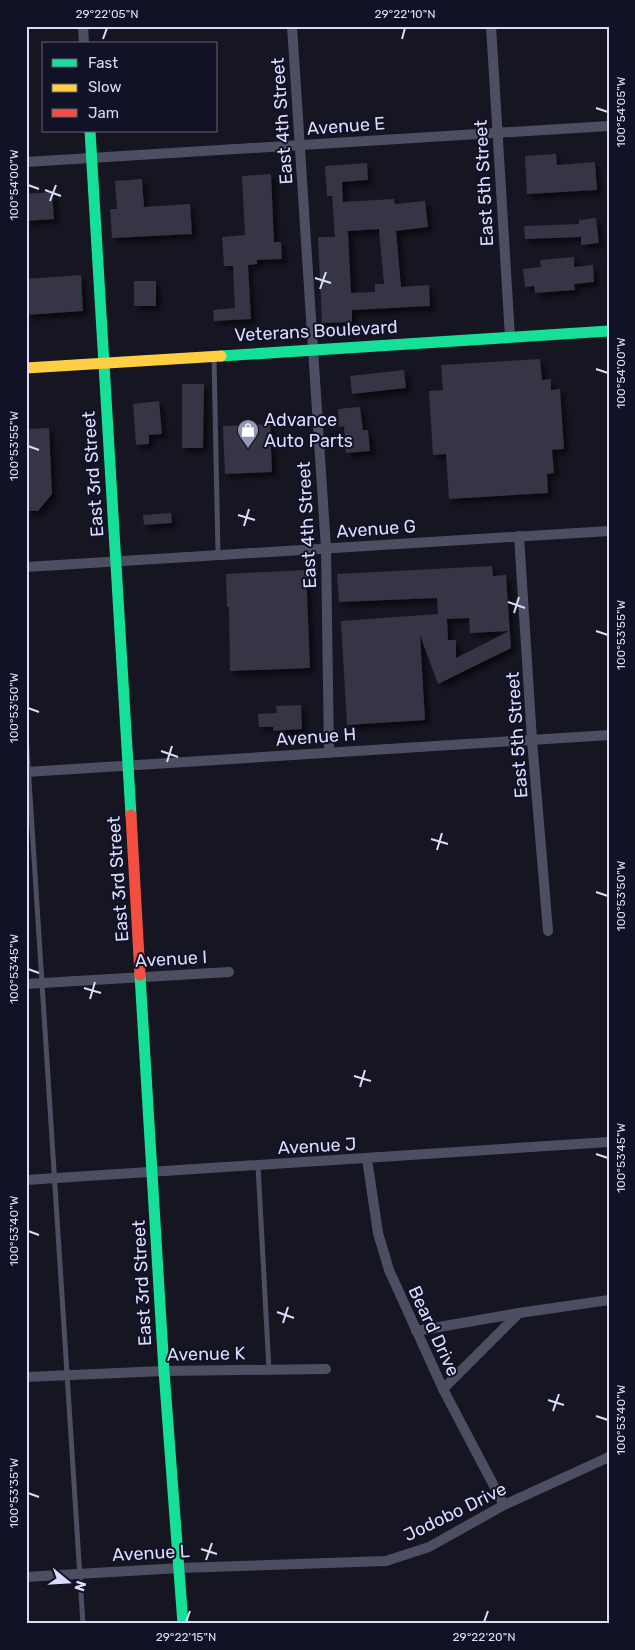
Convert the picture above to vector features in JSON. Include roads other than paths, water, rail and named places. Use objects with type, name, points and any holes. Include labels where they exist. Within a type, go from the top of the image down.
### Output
[{"type":"street","points":[[83,26],[84,42]]},
{"type":"street","name":"East 4th Street","points":[[292,26],[326,549],[329,753]]},
{"type":"street","name":"East 5th Street","points":[[491,26],[510,338]]},
{"type":"street","name":"Avenue E","points":[[26,162],[609,126]]},
{"type":"street","name":"East 3rd Street","points":[[90,132],[164,1370],[183,1624]]},
{"type":"street","name":"Veterans Boulevard","points":[[26,368],[214,354],[313,350],[609,331]]},
{"type":"street","name":"Avenue G","points":[[26,567],[609,531]]},
{"type":"street","name":"East 5th Street","points":[[520,536],[532,740],[548,931]]},
{"type":"street","name":"Avenue H","points":[[28,772],[609,735]]},
{"type":"street","name":"Avenue I","points":[[26,984],[229,972]]},
{"type":"street","name":"Avenue J","points":[[26,1180],[609,1142]]},
{"type":"street","name":"Beard Drive","points":[[367,1159],[378,1233],[389,1270],[443,1389],[504,1506]]},
{"type":"street","points":[[416,1331],[609,1300]]},
{"type":"street","points":[[443,1389],[519,1313]]},
{"type":"street","name":"Avenue K","points":[[26,1377],[164,1370],[326,1370]]},
{"type":"street","name":"Jodobo Drive","points":[[308,1565],[386,1561],[429,1547],[504,1506],[609,1457]]},
{"type":"street","name":"Avenue L","points":[[26,1577],[180,1568],[308,1565]]},
{"type":"lane","points":[[214,354],[218,554]]},
{"type":"lane","points":[[26,733],[83,1624]]},
{"type":"lane","points":[[258,1166],[269,1370]]},
{"type":"place","name":"Advance Auto Parts","points":[[248,449]]}]
